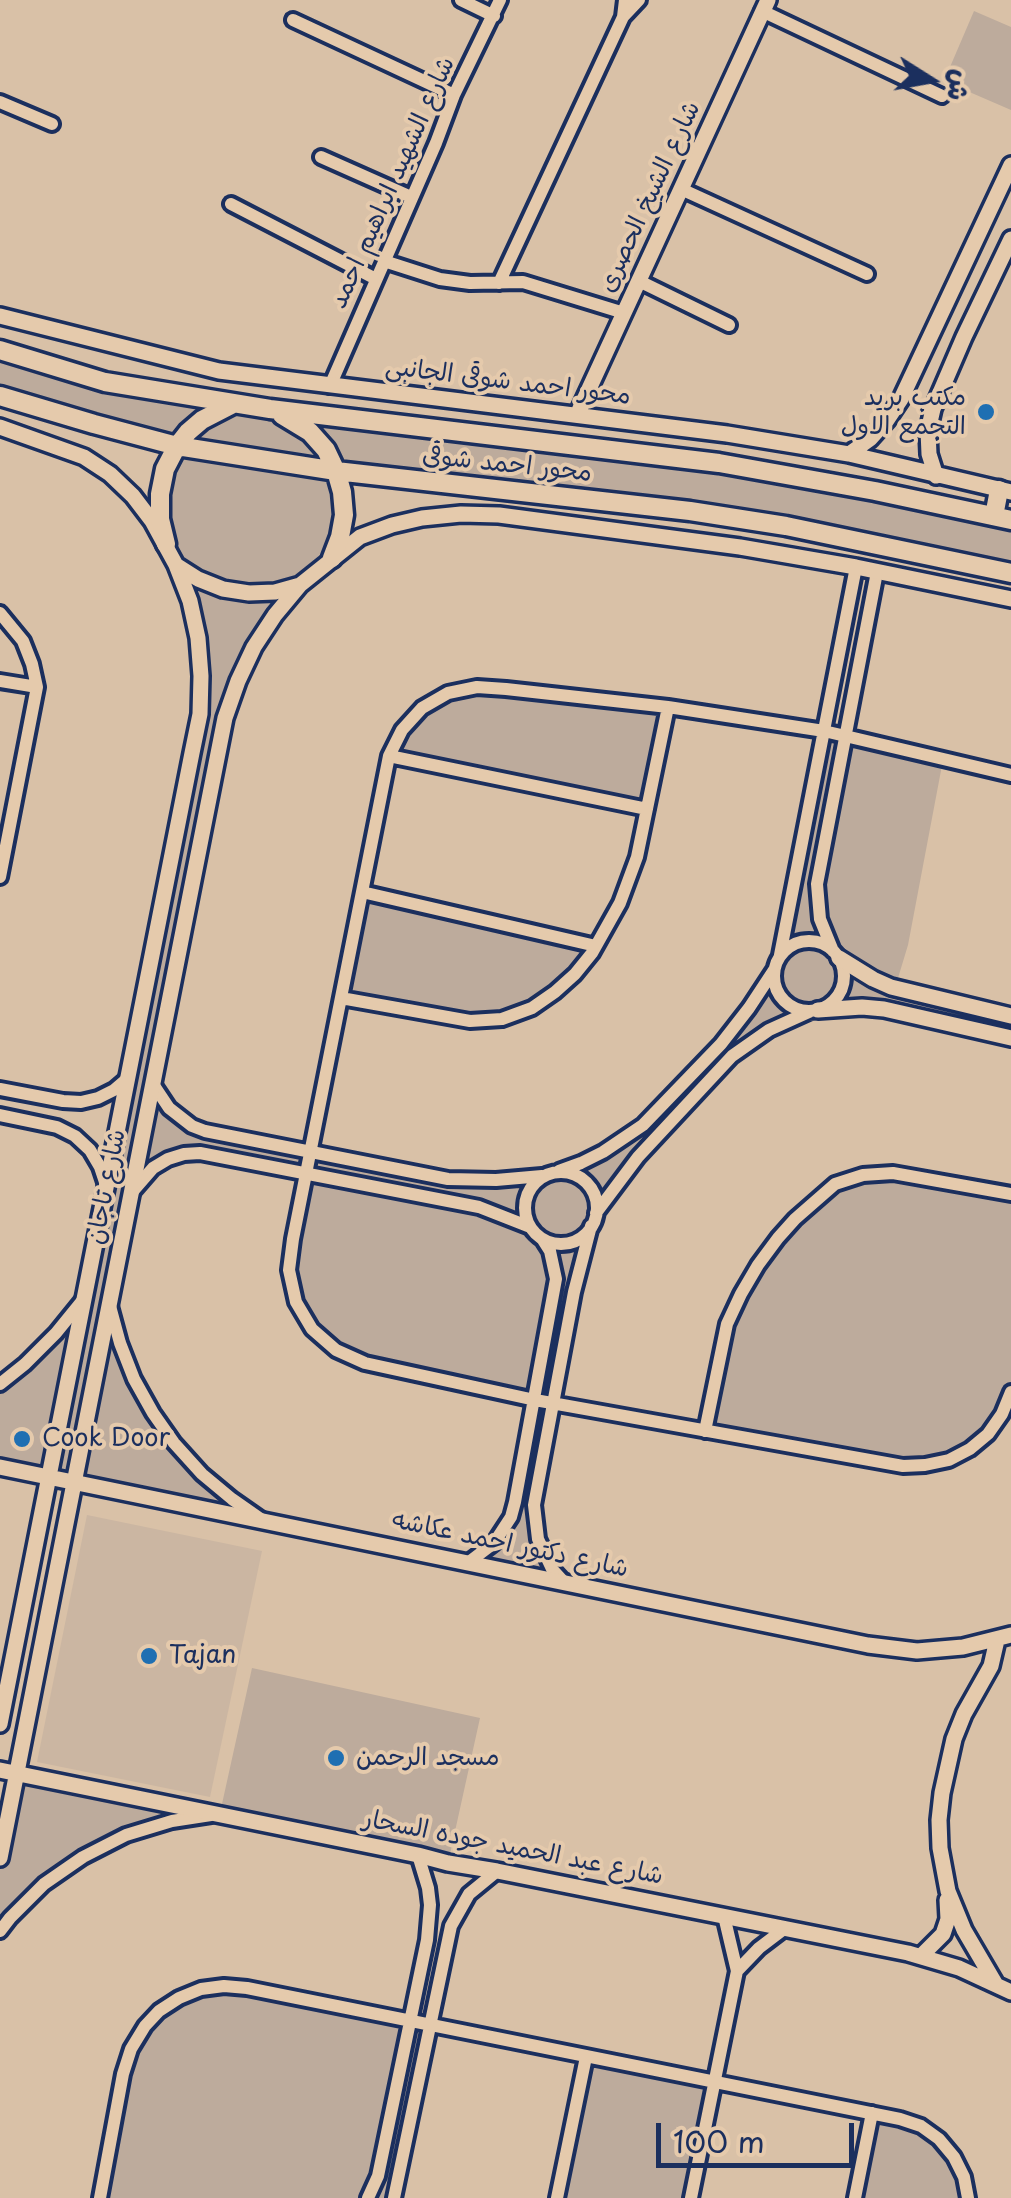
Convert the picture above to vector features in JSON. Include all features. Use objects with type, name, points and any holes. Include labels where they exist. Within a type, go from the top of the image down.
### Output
[{"type":"main road","name":"محور احمد شوقى","points":[[0,350],[105,382],[234,404],[719,463],[1002,518]]},
{"type":"main road","name":"محور احمد شوقى","points":[[0,396],[177,446],[336,471],[690,511],[1011,573]]},
{"type":"main road","points":[[166,544],[160,520],[165,468],[177,446],[202,420],[234,404]]},
{"type":"main road","points":[[270,409],[292,418],[310,432],[326,450],[336,471],[344,515],[332,558]]},
{"type":"main road","points":[[1002,518],[1005,491]]},
{"type":"street","points":[[461,0],[494,16]]},
{"type":"street","name":"شارع الشهيد ابراهيم احمد","points":[[330,386],[454,96],[500,0]]},
{"type":"street","points":[[499,283],[622,17],[625,0]]},
{"type":"street","points":[[622,17],[639,0]]},
{"type":"street","points":[[765,6],[942,96]]},
{"type":"street","name":"شارع الشيخ الحصرى","points":[[577,415],[765,6]]},
{"type":"street","points":[[293,20],[454,96]]},
{"type":"street","points":[[0,102],[52,124]]},
{"type":"street","points":[[322,157],[411,197]]},
{"type":"street","points":[[849,454],[870,439],[902,400],[1011,165]]},
{"type":"street","points":[[681,189],[868,274]]},
{"type":"street","points":[[230,204],[376,279]]},
{"type":"street","points":[[936,476],[929,454],[928,431],[933,409],[1011,239]]},
{"type":"street","points":[[384,260],[440,278],[523,282],[624,312]]},
{"type":"street","points":[[639,281],[729,325]]},
{"type":"street","name":"محور احمد شوقى الجانبى","points":[[0,316],[219,371],[727,434],[849,454],[1005,491]]},
{"type":"street","points":[[936,324],[964,337]]},
{"type":"street","name":"شارع تاجان","points":[[0,427],[84,457],[122,485],[152,521],[190,601],[198,638],[200,695],[192,753],[0,1724]]},
{"type":"street","points":[[332,558],[360,537],[422,518],[499,515],[740,547],[1011,599]]},
{"type":"street","name":"شارع تاجان","points":[[0,1858],[8,1772],[74,1481],[226,718],[254,647],[275,615],[332,558]]},
{"type":"street","points":[[176,565],[198,579],[236,591],[275,592],[300,586]]},
{"type":"street","points":[[153,1084],[169,1108],[192,1126],[206,1131],[448,1179],[542,1176],[581,1164],[644,1125],[749,1008],[780,955],[856,567]]},
{"type":"street","points":[[543,1240],[552,1243],[578,1239],[638,1157],[732,1056],[769,1030],[829,1004],[838,995],[843,970],[820,919],[816,884],[877,572]]},
{"type":"street","points":[[0,613],[22,641],[37,687],[6,822],[0,876]]},
{"type":"street","points":[[0,680],[37,687]]},
{"type":"street","points":[[1011,776],[824,732],[668,708],[477,686],[448,693],[422,708],[402,730],[389,756],[290,1270],[296,1302],[312,1329],[336,1350],[366,1362],[534,1400],[903,1466],[949,1460],[970,1450],[995,1424],[1011,1392]]},
{"type":"street","points":[[341,998],[470,1021],[502,1019],[532,1008],[555,992],[596,946],[620,903],[638,857],[668,708]]},
{"type":"street","points":[[192,753],[218,758]]},
{"type":"street","points":[[389,756],[648,809]]},
{"type":"street","points":[[362,892],[596,946]]},
{"type":"street","points":[[780,955],[800,942],[824,944],[873,979],[894,988],[1011,1016]]},
{"type":"street","points":[[774,970],[779,994],[798,1010],[884,1009],[1011,1038]]},
{"type":"street","points":[[0,1089],[81,1102],[114,1090],[128,1078]]},
{"type":"street","points":[[0,1115],[57,1127],[75,1136],[90,1150],[106,1187]]},
{"type":"street","points":[[132,1193],[153,1168],[168,1159],[200,1153],[479,1208],[530,1227],[543,1240],[556,1279],[511,1517],[494,1544],[469,1562]]},
{"type":"street","points":[[559,1171],[579,1176],[588,1183],[596,1202],[574,1292],[534,1505],[534,1522],[544,1554],[563,1581]]},
{"type":"street","points":[[704,1431],[727,1324],[741,1294],[778,1238],[835,1184],[863,1175],[893,1173],[1011,1194]]},
{"type":"street","points":[[530,1227],[524,1205],[527,1194],[542,1176]]},
{"type":"street","points":[[92,1262],[117,1266]]},
{"type":"street","points":[[0,1384],[56,1334],[84,1299]]},
{"type":"street","points":[[109,1305],[134,1379],[153,1413],[202,1474],[264,1521]]},
{"type":"street","name":"شارع دكتور احمد عكاشه","points":[[0,1467],[868,1645],[917,1650],[963,1647],[1004,1637]]},
{"type":"street","points":[[921,1956],[943,1934],[948,1919],[939,1820],[946,1766],[964,1714],[1004,1637]]},
{"type":"street","name":"شارع عبد الحميد جوده السحار","points":[[8,1772],[418,1854],[448,1864],[921,1956],[1011,1992]]},
{"type":"street","points":[[0,1931],[44,1884],[83,1857],[126,1836],[172,1821],[220,1814]]},
{"type":"street","points":[[368,2198],[378,2176],[430,1922],[428,1888],[418,1854]]},
{"type":"street","points":[[394,2198],[450,1926],[469,1894],[497,1871]]},
{"type":"street","points":[[948,1891],[964,1930],[995,1983]]},
{"type":"street","points":[[691,2198],[737,1971],[724,1916]]},
{"type":"street","points":[[737,1971],[784,1929]]},
{"type":"street","points":[[100,2198],[131,2049],[145,2026],[178,1998],[200,1989],[224,1986],[900,2119],[921,2126],[954,2156],[968,2198]]},
{"type":"street","points":[[556,2198],[586,2057]]},
{"type":"street","points":[[855,2198],[872,2113]]},
{"type":"shaded area","points":[[974,11],[1011,27],[1011,110],[944,81]]},
{"type":"shaded area","points":[[0,350],[105,382],[719,463],[1011,520],[1011,574],[765,523],[337,471],[340,537],[300,585],[238,681],[153,1084],[192,1126],[448,1179],[542,1176],[559,1171],[623,1139],[721,1044],[774,970],[780,955],[824,731],[943,760],[908,945],[895,988],[1011,1016],[1011,1038],[905,1013],[811,1011],[732,1056],[596,1213],[534,1522],[563,1581],[469,1562],[503,1531],[534,1400],[365,1363],[312,1329],[289,1270],[306,1175],[184,1154],[141,1179],[109,1305],[119,1342],[174,1443],[264,1521],[0,1467],[0,1384],[84,1298],[192,753],[198,638],[160,519],[176,446],[0,396]]},
{"type":"shaded area","points":[[477,687],[668,707],[647,809],[389,756],[422,708]]},
{"type":"shaded area","points":[[362,892],[596,946],[532,1008],[470,1021],[341,998]]},
{"type":"shaded area","points":[[863,1175],[1011,1194],[1011,1392],[988,1434],[925,1465],[705,1431],[741,1294],[814,1201]]},
{"type":"shaded area","name":"Tajan","points":[[87,1515],[262,1551],[210,1797],[37,1762]]},
{"type":"shaded area","points":[[252,1668],[480,1718],[448,1863],[220,1814],[172,1821],[83,1857],[0,1931],[0,1858],[16,1773],[220,1813]]},
{"type":"shaded area","points":[[224,1986],[430,2025],[394,2198],[100,2198],[123,2074],[159,2011]]},
{"type":"shaded area","points":[[586,2057],[714,2083],[691,2198],[557,2198]]},
{"type":"shaded area","points":[[872,2113],[939,2139],[968,2198],[855,2198]]},
{"type":"place","name":"مكتب بريد التجمع الاول","points":[[986,412]]},
{"type":"place","name":"Cook Door","points":[[22,1439]]},
{"type":"place","name":"Tajan","points":[[149,1656]]},
{"type":"place","name":"مسجد الرحمن","points":[[336,1758]]}]
